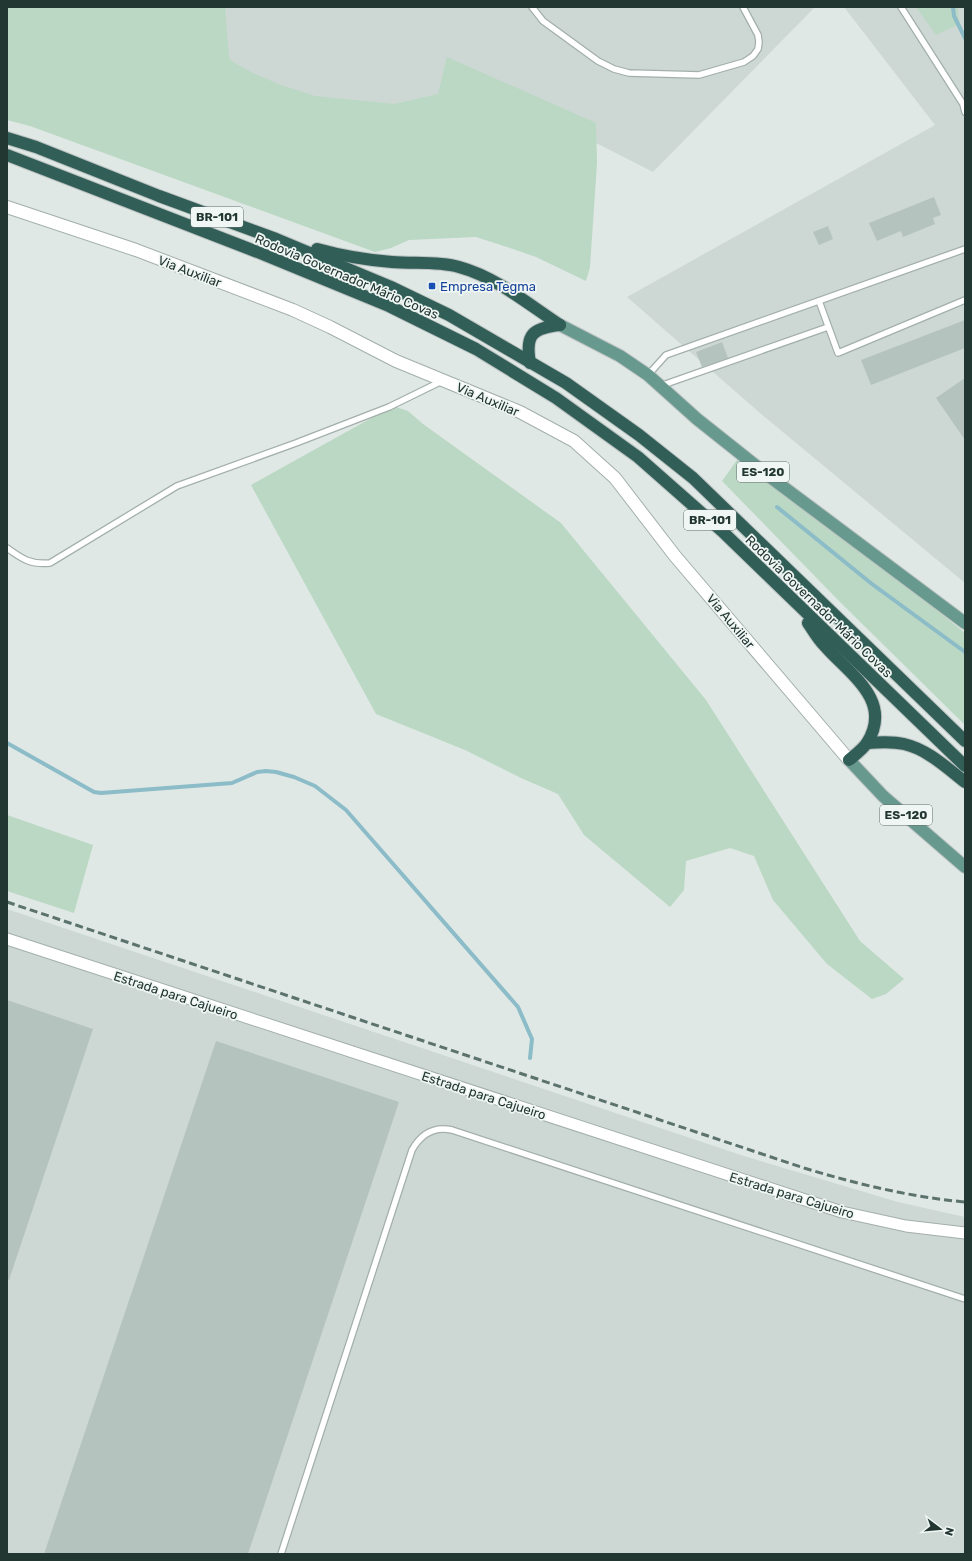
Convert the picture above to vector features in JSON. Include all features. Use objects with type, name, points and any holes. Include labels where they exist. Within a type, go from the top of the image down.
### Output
[{"type":"highway","name":"Rodovia Governador Mário Covas","points":[[7,138],[36,147],[159,196],[276,239],[391,287],[449,315],[566,383],[597,404],[693,478],[965,741]]},
{"type":"highway","name":"Rodovia Governador Mário Covas","points":[[7,155],[324,279],[420,320],[490,357],[556,398],[638,457],[722,531],[965,766]]},
{"type":"highway","points":[[276,239],[366,260],[443,264],[459,267],[494,281],[560,325]]},
{"type":"highway","points":[[530,363],[528,350],[530,338],[536,331],[544,327],[560,325]]},
{"type":"highway","points":[[791,599],[824,645],[864,686],[872,698],[875,714],[874,727],[867,743],[850,760]]},
{"type":"highway","points":[[867,743],[887,742],[905,744],[919,749],[965,782]]},
{"type":"main road","name":"ES-120","points":[[560,325],[620,356],[648,375],[698,419],[770,477],[965,624]]},
{"type":"main road","name":"ES-120","points":[[850,760],[883,796],[965,867]]},
{"type":"street","name":"Via Auxiliar","points":[[7,207],[136,250],[293,310],[396,360],[520,412],[574,441],[616,478],[675,556],[850,760]]},
{"type":"street","name":"Estrada para Cajueiro","points":[[7,940],[842,1212],[906,1226],[965,1233]]},
{"type":"lane","points":[[532,7],[542,21],[598,61],[614,69],[629,73],[699,75],[744,62],[753,56],[758,49],[758,35],[743,7]]},
{"type":"lane","points":[[901,7],[963,104],[965,112]]},
{"type":"lane","points":[[648,375],[666,355],[965,249]]},
{"type":"lane","points":[[819,301],[838,353],[965,300]]},
{"type":"lane","points":[[660,386],[828,327]]},
{"type":"lane","points":[[7,548],[25,561],[41,564],[50,563],[177,486],[296,443],[389,407],[444,380]]},
{"type":"lane","points":[[281,1554],[412,1150],[421,1137],[433,1130],[452,1130],[965,1299]]},
{"type":"shaded area","points":[[206,7],[815,7],[653,172],[461,74],[448,114],[320,109],[202,70]]},
{"type":"shaded area","points":[[844,7],[965,7],[965,583],[760,413],[627,297],[935,125]]},
{"type":"shaded area","points":[[7,909],[744,1156],[898,1202],[965,1217],[965,1554],[7,1554]]},
{"type":"green space","points":[[7,7],[225,7],[229,58],[233,62],[278,84],[315,96],[394,104],[438,94],[447,57],[596,123],[597,163],[590,267],[586,281],[536,257],[476,237],[409,240],[391,248],[375,252],[30,126],[7,120]]},
{"type":"green space","points":[[916,7],[958,7],[959,24],[936,35]]},
{"type":"green space","points":[[393,406],[408,411],[423,424],[561,523],[706,700],[860,941],[904,979],[886,994],[872,999],[827,964],[773,900],[754,856],[730,848],[686,861],[684,890],[670,907],[584,835],[558,794],[521,778],[465,750],[376,714],[251,485]]},
{"type":"green space","points":[[737,460],[784,486],[965,633],[965,725],[840,602],[722,481]]},
{"type":"green space","points":[[7,815],[93,845],[74,913],[7,891]]},
{"type":"building","points":[[934,197],[941,215],[933,218],[935,224],[903,237],[901,231],[877,241],[869,223]]},
{"type":"building","points":[[828,226],[833,239],[819,245],[813,232]]},
{"type":"building","points":[[965,320],[965,348],[871,385],[861,360]]},
{"type":"building","points":[[722,342],[728,358],[702,367],[696,352]]},
{"type":"building","points":[[965,378],[965,440],[936,398]]},
{"type":"building","points":[[7,1000],[93,1029],[9,1280],[7,1279]]},
{"type":"building","points":[[216,1041],[399,1102],[248,1554],[44,1554]]},
{"type":"waterway","points":[[953,7],[954,16],[965,38]]},
{"type":"waterway","points":[[777,507],[872,584],[965,652]]},
{"type":"waterway","points":[[7,743],[94,792],[101,793],[232,783],[257,772],[266,771],[294,777],[315,786],[346,810],[518,1007],[532,1039],[530,1058]]},
{"type":"railway","points":[[7,902],[804,1168],[884,1189],[924,1197],[965,1202]]},
{"type":"place","name":"Empresa Tegma","points":[[432,286]]}]
